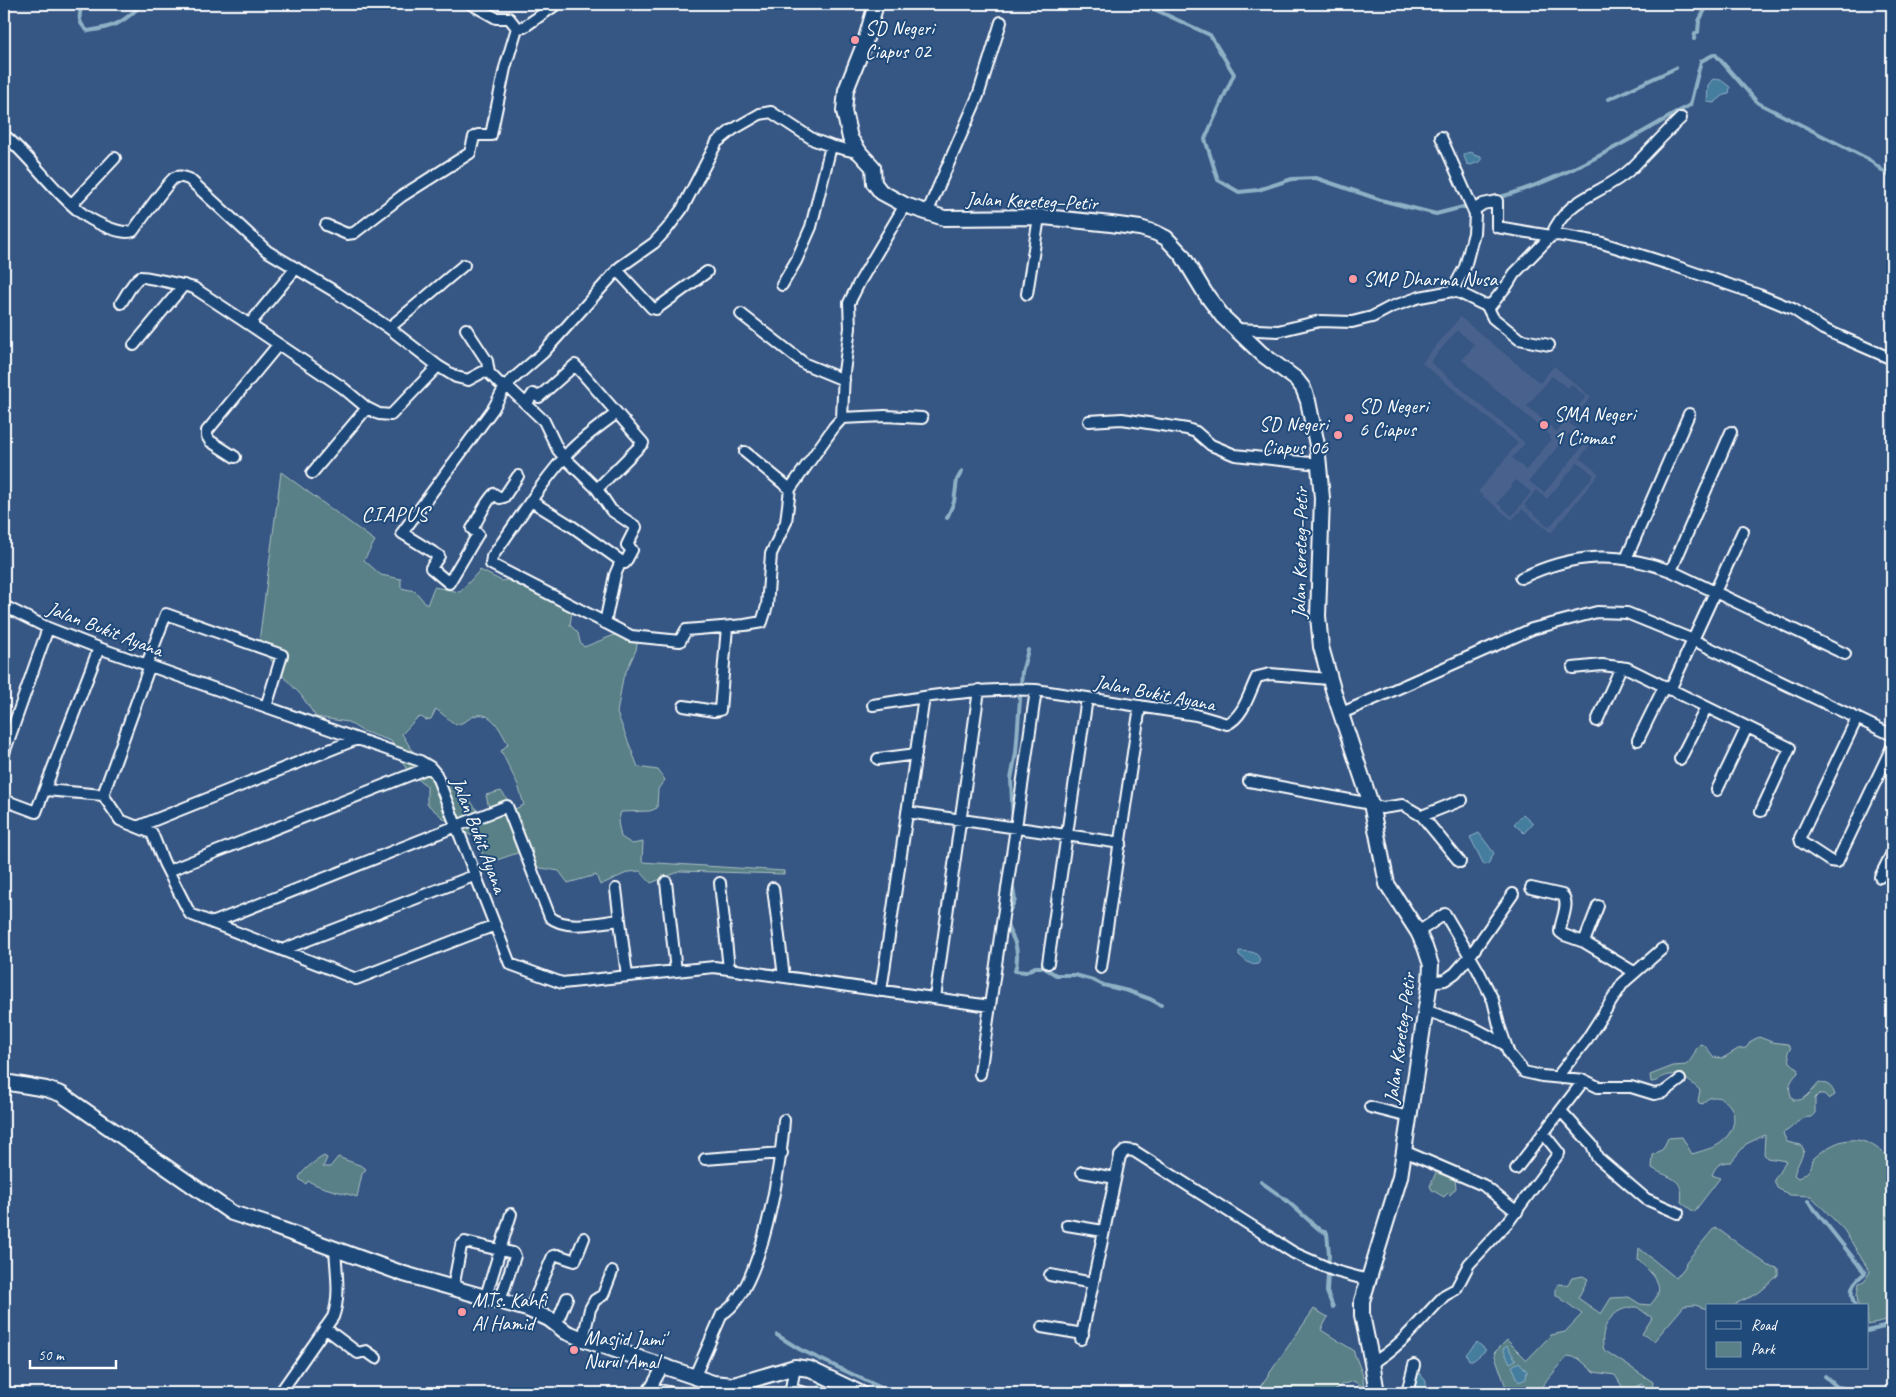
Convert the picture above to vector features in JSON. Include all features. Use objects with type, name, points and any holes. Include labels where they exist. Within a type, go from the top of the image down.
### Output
[{"type":"street","points":[[471,4],[496,18],[509,18],[517,28]]},
{"type":"street","points":[[517,28],[524,27],[556,4]]},
{"type":"street","name":"Jalan Kereteg–Petir","points":[[876,4],[865,42],[846,90],[844,116],[850,138],[860,154],[872,167],[873,180],[877,188],[905,205],[927,214],[956,219],[1039,218],[1140,228],[1166,238],[1182,255],[1213,305],[1262,354],[1296,379],[1303,388],[1308,401],[1319,464],[1322,498],[1319,633],[1329,679],[1371,804],[1386,884],[1418,932],[1431,965],[1404,1152],[1396,1191],[1363,1294],[1362,1310],[1377,1393]]},
{"type":"street","points":[[927,214],[978,96],[1001,22]]},
{"type":"street","points":[[326,224],[347,234],[354,233],[402,196],[470,153],[474,138],[478,135],[491,135],[505,68],[517,28]]},
{"type":"street","points":[[518,476],[504,497],[500,498],[494,494],[484,505],[480,518],[472,529],[478,534],[449,583],[431,568],[439,556],[402,533],[493,409],[506,385],[544,353],[618,270],[654,244],[667,229],[682,209],[717,142],[760,114],[771,112],[808,136],[831,146],[860,154]]},
{"type":"street","points":[[1487,306],[1495,302],[1514,274],[1551,236],[1556,224],[1571,207],[1618,179],[1632,168],[1681,118]]},
{"type":"street","points":[[4,135],[18,146],[82,214],[113,230],[127,233],[132,231],[171,179],[177,177],[189,179],[268,251],[390,328],[438,366],[456,377],[465,379],[470,379],[483,372],[488,373],[499,383],[506,385],[544,420],[554,444],[564,458],[598,489],[613,512],[636,527],[628,545],[632,550],[625,563],[622,562],[615,575],[605,623]]},
{"type":"street","points":[[1441,137],[1474,210],[1474,233],[1465,267],[1452,291]]},
{"type":"street","points":[[782,285],[796,261],[811,227],[831,146]]},
{"type":"street","points":[[72,204],[115,158]]},
{"type":"street","points":[[1474,210],[1483,204],[1497,201],[1497,226],[1551,236],[1566,236],[1599,242],[1759,295],[1793,309],[1823,329],[1892,360]]},
{"type":"street","points":[[617,413],[591,432],[564,458],[492,557],[491,564],[631,636],[680,641],[686,630],[762,622],[767,606],[771,554],[786,522],[790,489],[842,418],[850,328],[849,303],[905,205]]},
{"type":"street","points":[[1027,294],[1039,218]]},
{"type":"street","points":[[390,328],[464,265]]},
{"type":"street","points":[[253,326],[253,320],[296,268]]},
{"type":"street","points":[[618,270],[652,308],[656,309],[707,272]]},
{"type":"street","points":[[121,303],[141,277],[184,285],[205,295],[253,326],[278,345],[342,387],[367,408],[379,414],[391,415],[438,366]]},
{"type":"street","points":[[134,345],[184,285]]},
{"type":"street","points":[[1237,329],[1278,331],[1320,321],[1352,322],[1363,320],[1390,307],[1420,297],[1452,291],[1487,306],[1493,318],[1519,339],[1549,345]]},
{"type":"street","points":[[741,314],[805,364],[844,380]]},
{"type":"street","points":[[466,329],[488,364],[488,373]]},
{"type":"street","points":[[235,457],[210,441],[207,431],[278,345]]},
{"type":"street","points":[[527,403],[533,394],[539,396],[575,365],[643,443],[598,489]]},
{"type":"street","points":[[312,473],[367,408]]},
{"type":"street","points":[[1626,559],[1689,414]]},
{"type":"street","points":[[842,418],[885,416],[922,418]]},
{"type":"street","points":[[1089,421],[1122,419],[1187,429],[1196,432],[1211,446],[1235,455],[1319,464]]},
{"type":"street","points":[[1671,571],[1731,432]]},
{"type":"street","points":[[744,452],[790,489]]},
{"type":"street","points":[[532,501],[622,562]]},
{"type":"street","points":[[1638,740],[1692,640],[1743,532]]},
{"type":"street","points":[[1521,578],[1537,570],[1572,559],[1611,557],[1645,561],[1715,591],[1845,654]]},
{"type":"street","name":"Jalan Bukit Ayana","points":[[4,606],[48,628],[99,648],[357,738],[420,761],[430,767],[436,774],[510,964],[562,983],[714,967],[990,1006]]},
{"type":"street","points":[[1342,713],[1532,628],[1597,612],[1627,613],[1692,640],[1892,735]]},
{"type":"street","points":[[103,795],[166,614],[282,655],[266,707]]},
{"type":"street","points":[[684,706],[714,711],[720,710],[727,627]]},
{"type":"street","points":[[4,753],[48,628]]},
{"type":"street","points":[[4,800],[36,812],[99,648]]},
{"type":"street","points":[[1573,668],[1602,665],[1627,668],[1790,748],[1761,811]]},
{"type":"street","points":[[1597,721],[1621,667]]},
{"type":"street","name":"Jalan Bukit Ayana","points":[[873,705],[979,690],[1036,690],[1205,716],[1227,724],[1234,721],[1241,712],[1257,677],[1270,674],[1329,679]]},
{"type":"street","points":[[935,998],[979,690]]},
{"type":"street","points":[[980,1074],[1036,690]]},
{"type":"street","points":[[881,991],[924,698]]},
{"type":"street","points":[[1048,963],[1088,698]]},
{"type":"street","points":[[1101,968],[1140,706]]},
{"type":"street","points":[[1680,759],[1706,708]]},
{"type":"street","points":[[1857,718],[1800,838],[1801,842],[1830,861],[1837,862],[1892,747]]},
{"type":"street","points":[[1717,790],[1748,727]]},
{"type":"street","points":[[137,827],[357,738]]},
{"type":"street","points":[[878,760],[916,754]]},
{"type":"street","points":[[168,871],[430,767]]},
{"type":"street","points":[[1249,781],[1371,804],[1382,808],[1403,805],[1422,816],[1460,862]]},
{"type":"street","points":[[46,790],[103,795]]},
{"type":"street","points":[[103,795],[120,820],[152,833],[168,871],[190,914],[356,979],[495,925]]},
{"type":"street","points":[[1422,816],[1462,800]]},
{"type":"street","points":[[212,923],[507,806],[550,917],[556,922],[569,924],[620,920]]},
{"type":"street","points":[[907,812],[1121,843]]},
{"type":"street","points":[[1880,878],[1892,853]]},
{"type":"street","points":[[282,950],[476,876]]},
{"type":"street","points":[[666,882],[676,971]]},
{"type":"street","points":[[720,883],[729,970]]},
{"type":"street","points":[[773,888],[784,977]]},
{"type":"street","points":[[1532,888],[1562,895],[1565,898],[1566,902],[1560,932],[1584,942],[1634,972]]},
{"type":"street","points":[[616,889],[627,976]]},
{"type":"street","points":[[1430,982],[1449,978],[1470,956],[1513,894]]},
{"type":"street","points":[[1584,942],[1598,906]]},
{"type":"street","points":[[1418,932],[1445,914],[1493,1000],[1506,1045],[1517,1065],[1524,1072],[1533,1075],[1584,1080],[1598,1087],[1631,1087],[1658,1094],[1680,1080]]},
{"type":"street","points":[[1557,1078],[1587,1039],[1623,984],[1634,972],[1662,949]]},
{"type":"street","points":[[1425,1010],[1472,1027],[1506,1045]]},
{"type":"street","points":[[1516,1169],[1584,1080]]},
{"type":"street","points":[[4,1082],[46,1089],[61,1094],[232,1214],[335,1248],[404,1274],[530,1310],[566,1332],[726,1389],[795,1367],[810,1369],[860,1393]]},
{"type":"street","points":[[1370,1107],[1409,1117]]},
{"type":"street","points":[[1561,1111],[1592,1145],[1597,1157],[1646,1199],[1678,1213]]},
{"type":"street","points":[[694,1378],[722,1314],[731,1308],[750,1274],[768,1218],[782,1153],[784,1120]]},
{"type":"street","points":[[1372,1363],[1383,1357],[1445,1296],[1456,1289],[1472,1260],[1517,1212],[1559,1153],[1543,1133]]},
{"type":"street","points":[[1042,1327],[1082,1337],[1115,1178],[1122,1152],[1130,1149],[1294,1253],[1335,1271],[1368,1280]]},
{"type":"street","points":[[1404,1152],[1483,1184],[1517,1212]]},
{"type":"street","points":[[705,1159],[782,1153]]},
{"type":"street","points":[[1082,1172],[1115,1178]]},
{"type":"street","points":[[486,1296],[511,1214]]},
{"type":"street","points":[[1067,1225],[1103,1232]]},
{"type":"street","points":[[530,1310],[553,1256],[557,1255],[576,1261],[584,1238]]},
{"type":"street","points":[[453,1288],[464,1242],[513,1253],[515,1255],[500,1301]]},
{"type":"street","points":[[280,1393],[325,1328],[336,1307],[335,1248]]},
{"type":"street","points":[[584,1339],[590,1309],[595,1300],[603,1295],[612,1272]]},
{"type":"street","points":[[1050,1275],[1093,1283]]},
{"type":"street","points":[[556,1325],[567,1298]]},
{"type":"street","points":[[325,1328],[356,1351],[360,1353],[366,1351],[376,1358]]},
{"type":"street","points":[[1407,1393],[1414,1365]]},
{"type":"street","points":[[663,1366],[649,1391],[673,1393]]},
{"type":"street","points":[[795,1367],[791,1388],[805,1393]]},
{"type":"shaded area","points":[[1713,79],[1721,80],[1730,87],[1729,94],[1724,95],[1714,103],[1707,102],[1708,85]]},
{"type":"shaded area","points":[[1472,152],[1474,155],[1481,157],[1481,161],[1471,165],[1467,164],[1463,154]]},
{"type":"shaded area","name":"SMA Negeri 1 Ciomas","points":[[1460,317],[1540,383],[1554,366],[1591,397],[1569,423],[1592,442],[1580,458],[1599,474],[1551,533],[1522,509],[1512,520],[1478,492],[1518,443],[1422,363]],"holes":[[[1457,330],[1475,345],[1462,360],[1551,436],[1551,440],[1526,470],[1512,458],[1525,443],[1430,362]],[[1552,376],[1568,388],[1571,384],[1586,397],[1557,432],[1527,406]],[[1569,433],[1584,445],[1544,493],[1529,481]],[[1578,462],[1594,475],[1549,527],[1524,505],[1536,490],[1547,499]],[[1516,480],[1531,492],[1512,516],[1497,503]]]},
{"type":"shaded area","points":[[1523,814],[1533,823],[1524,833],[1514,824]]},
{"type":"shaded area","points":[[1479,833],[1494,853],[1488,864],[1484,865],[1470,837]]},
{"type":"shaded area","points":[[1239,951],[1252,952],[1257,955],[1260,960],[1258,964],[1255,965],[1248,962],[1239,955]]},
{"type":"shaded area","points":[[1477,1342],[1486,1350],[1474,1360],[1469,1360],[1466,1354]]},
{"type":"shaded area","points":[[1507,1346],[1516,1360],[1510,1363],[1503,1349]]},
{"type":"shaded area","points":[[1519,1362],[1527,1371],[1526,1379],[1519,1382],[1512,1366]]},
{"type":"shaded area","points":[[1419,1373],[1426,1381],[1426,1388],[1422,1392],[1415,1390],[1413,1386],[1416,1374]]},
{"type":"shaded area","points":[[820,1380],[842,1388],[840,1393],[817,1393]]},
{"type":"green space","points":[[281,472],[375,541],[364,560],[381,575],[401,579],[401,588],[415,591],[427,605],[434,587],[460,592],[480,570],[502,581],[519,577],[565,594],[573,603],[570,625],[578,633],[580,642],[584,647],[622,632],[639,634],[636,650],[623,678],[617,713],[638,767],[658,770],[665,780],[658,789],[657,808],[650,811],[621,812],[618,822],[621,837],[632,844],[643,842],[642,862],[784,871],[784,874],[681,871],[651,883],[640,871],[629,872],[600,885],[596,875],[568,883],[559,871],[535,867],[532,848],[488,863],[477,845],[476,837],[444,819],[427,804],[427,786],[408,772],[391,741],[362,731],[348,722],[316,717],[301,695],[280,673],[259,642]],"holes":[[[436,709],[456,725],[480,715],[486,716],[495,723],[508,744],[501,751],[518,785],[524,805],[515,809],[501,791],[486,795],[489,808],[481,816],[465,793],[417,758],[402,734],[416,719],[421,717],[426,720],[431,719]]]},
{"type":"green space","points":[[1759,1037],[1772,1042],[1788,1044],[1791,1048],[1788,1051],[1790,1062],[1798,1069],[1798,1073],[1790,1085],[1793,1100],[1805,1098],[1819,1083],[1829,1086],[1835,1095],[1829,1099],[1824,1094],[1819,1094],[1815,1098],[1815,1113],[1811,1117],[1799,1121],[1783,1133],[1787,1142],[1801,1145],[1804,1150],[1794,1175],[1798,1178],[1804,1175],[1810,1168],[1813,1159],[1834,1144],[1844,1141],[1863,1141],[1872,1145],[1892,1161],[1892,1320],[1868,1325],[1868,1304],[1858,1304],[1857,1295],[1859,1283],[1864,1281],[1870,1272],[1844,1230],[1811,1196],[1790,1195],[1777,1188],[1774,1180],[1786,1161],[1767,1158],[1764,1154],[1765,1135],[1746,1144],[1731,1162],[1721,1163],[1717,1166],[1712,1175],[1720,1178],[1694,1212],[1681,1202],[1682,1194],[1678,1183],[1652,1168],[1653,1155],[1663,1149],[1668,1138],[1682,1137],[1692,1154],[1712,1148],[1722,1142],[1731,1131],[1734,1121],[1733,1112],[1729,1104],[1722,1099],[1709,1098],[1703,1104],[1699,1103],[1700,1090],[1692,1083],[1674,1075],[1668,1075],[1655,1082],[1651,1082],[1650,1075],[1673,1066],[1686,1065],[1700,1044],[1704,1045],[1714,1057],[1723,1058],[1738,1049],[1746,1048],[1751,1041]]},
{"type":"green space","points":[[324,1156],[327,1158],[323,1167],[330,1167],[338,1157],[366,1169],[362,1174],[357,1197],[308,1181],[306,1184],[300,1180],[299,1177],[304,1171]]},
{"type":"green space","points":[[1438,1168],[1455,1179],[1456,1188],[1450,1195],[1448,1193],[1444,1197],[1432,1190],[1430,1186]]},
{"type":"green space","points":[[1715,1227],[1769,1266],[1778,1268],[1778,1275],[1761,1291],[1736,1304],[1706,1304],[1706,1309],[1695,1305],[1684,1306],[1654,1341],[1642,1334],[1652,1318],[1637,1307],[1621,1310],[1614,1314],[1605,1326],[1603,1334],[1604,1350],[1653,1382],[1652,1390],[1642,1384],[1626,1393],[1615,1375],[1594,1372],[1578,1358],[1568,1356],[1536,1393],[1508,1393],[1494,1353],[1507,1340],[1527,1360],[1551,1335],[1565,1332],[1582,1314],[1556,1295],[1558,1284],[1567,1285],[1572,1278],[1583,1276],[1588,1279],[1578,1298],[1601,1314],[1611,1298],[1629,1297],[1640,1304],[1650,1305],[1656,1298],[1659,1286],[1653,1276],[1638,1260],[1639,1248],[1676,1278],[1685,1267],[1686,1262]]},
{"type":"green space","points":[[1314,1309],[1328,1317],[1321,1330],[1353,1350],[1362,1373],[1364,1387],[1353,1381],[1341,1385],[1333,1393],[1268,1393],[1260,1387]]},
{"type":"waterway","points":[[82,4],[80,22],[88,31],[118,23],[142,4]]},
{"type":"waterway","points":[[1143,4],[1210,35],[1234,74],[1205,139],[1218,180],[1239,192],[1258,190],[1292,179],[1316,178],[1381,200],[1436,214],[1471,205]]},
{"type":"waterway","points":[[1694,39],[1695,34],[1698,32],[1699,21],[1708,4]]},
{"type":"waterway","points":[[1798,4],[1799,7],[1814,4]]},
{"type":"waterway","points":[[1497,198],[1547,180],[1596,158],[1690,105],[1701,61],[1715,54],[1758,103],[1868,159],[1892,178]]},
{"type":"waterway","points":[[1609,99],[1676,68]]},
{"type":"waterway","points":[[947,518],[954,502],[957,480],[962,471]]},
{"type":"waterway","points":[[1013,823],[1011,779],[1016,753],[1022,672],[1028,650]]},
{"type":"waterway","points":[[1007,916],[1015,900],[1012,882]]},
{"type":"waterway","points":[[1007,922],[1017,950],[1015,971],[1026,972],[1035,967],[1043,967],[1056,975],[1075,975],[1093,980],[1103,985],[1150,999],[1161,1005]]},
{"type":"waterway","points":[[1261,1182],[1286,1200],[1321,1231],[1327,1233],[1329,1254],[1327,1292],[1333,1307]]},
{"type":"waterway","points":[[1808,1201],[1865,1273],[1852,1287],[1854,1304]]},
{"type":"waterway","points":[[1868,1331],[1892,1325]]},
{"type":"waterway","points":[[777,1335],[799,1349],[892,1393]]},
{"type":"waterway","points":[[1825,1376],[1837,1387],[1843,1388],[1847,1393]]},
{"type":"place","name":"SD Negeri Ciapus 02","points":[[855,40]]},
{"type":"place","name":"SMP Dharma Nusa","points":[[1353,279]]},
{"type":"place","name":"SD Negeri 6 Ciapus","points":[[1349,418]]},
{"type":"place","name":"SMA Negeri 1 Ciomas","points":[[1544,425]]},
{"type":"place","name":"SD Negeri Ciapus 06","points":[[1338,435]]},
{"type":"place","name":"MTs. Kahfi Al Hamid","points":[[462,1312]]},
{"type":"place","name":"Masjid Jami' Nurul Amal","points":[[574,1350]]},
{"type":"district","name":"CIAPUS","points":[[395,514]]}]
